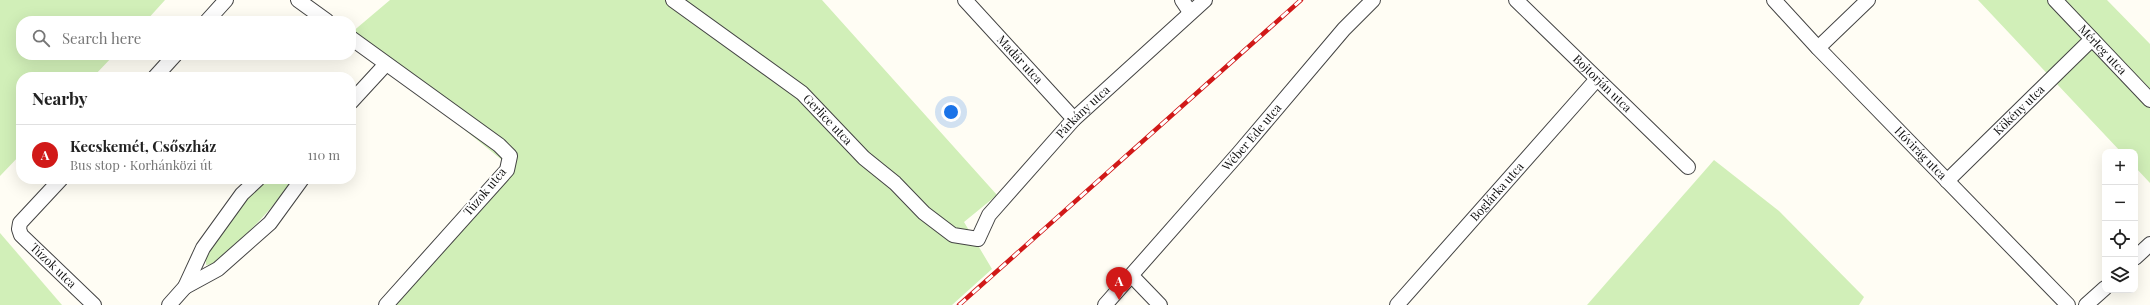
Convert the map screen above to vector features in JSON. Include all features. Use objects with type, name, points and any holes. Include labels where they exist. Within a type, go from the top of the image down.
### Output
[{"type":"street","points":[[211,16],[226,0]]},
{"type":"street","points":[[298,0],[320,16]]},
{"type":"street","name":"Gerlice utca","points":[[673,0],[802,93],[864,158],[895,183],[924,213],[953,235],[978,239]]},
{"type":"street","name":"Madár utca","points":[[965,0],[1074,119]]},
{"type":"street","points":[[1182,0],[1190,12]]},
{"type":"street","name":"Párkány utca","points":[[978,239],[989,215],[1074,119],[1190,12],[1205,0]]},
{"type":"street","name":"Wéber Ede utca","points":[[1106,305],[1344,29],[1373,0]]},
{"type":"street","name":"Bojtorján utca","points":[[1516,0],[1688,167]]},
{"type":"street","name":"Hóvirág utca","points":[[1774,0],[1818,48],[2068,305]]},
{"type":"street","points":[[1818,48],[1868,0]]},
{"type":"street","name":"Mérleg utca","points":[[2054,0],[2150,100]]},
{"type":"street","name":"Kökény utca","points":[[1947,181],[2092,39]]},
{"type":"street","name":"Túzok utca","points":[[356,42],[500,145],[510,156],[507,170],[386,305]]},
{"type":"street","points":[[160,72],[170,60]]},
{"type":"street","points":[[356,97],[386,64]]},
{"type":"street","name":"Boglárka utca","points":[[1397,305],[1597,79]]},
{"type":"street","name":"Túzok utca","points":[[56,184],[20,223],[19,229],[21,235],[94,305]]},
{"type":"street","points":[[169,305],[185,287],[203,248],[242,194],[253,184]]},
{"type":"street","points":[[185,287],[218,269],[270,223],[298,184]]},
{"type":"street","points":[[2136,257],[2150,244]]},
{"type":"street","points":[[1132,276],[1160,305]]},
{"type":"street","points":[[2086,305],[2102,291]]},
{"type":"green space","points":[[0,0],[165,0],[151,16],[16,16],[16,60],[109,60],[98,72],[16,72],[16,159],[0,176]]},
{"type":"green space","points":[[390,0],[822,0],[997,195],[964,222],[992,269],[952,305],[393,305],[512,168],[356,42],[356,29]]},
{"type":"green space","points":[[1978,0],[2107,0],[2150,44],[2150,183],[2138,170],[2138,149],[2118,149]]},
{"type":"green space","points":[[1714,160],[1779,211],[1864,297],[1859,305],[1587,305]]},
{"type":"green space","points":[[262,184],[290,184],[266,214],[246,234],[213,264],[206,265],[206,254],[236,210]]},
{"type":"green space","points":[[0,233],[62,305],[0,305]]},
{"type":"railway","points":[[959,305],[1301,0]]},
{"type":"place","name":"Kecskemét, Csőszház","points":[[1119,300]]}]
